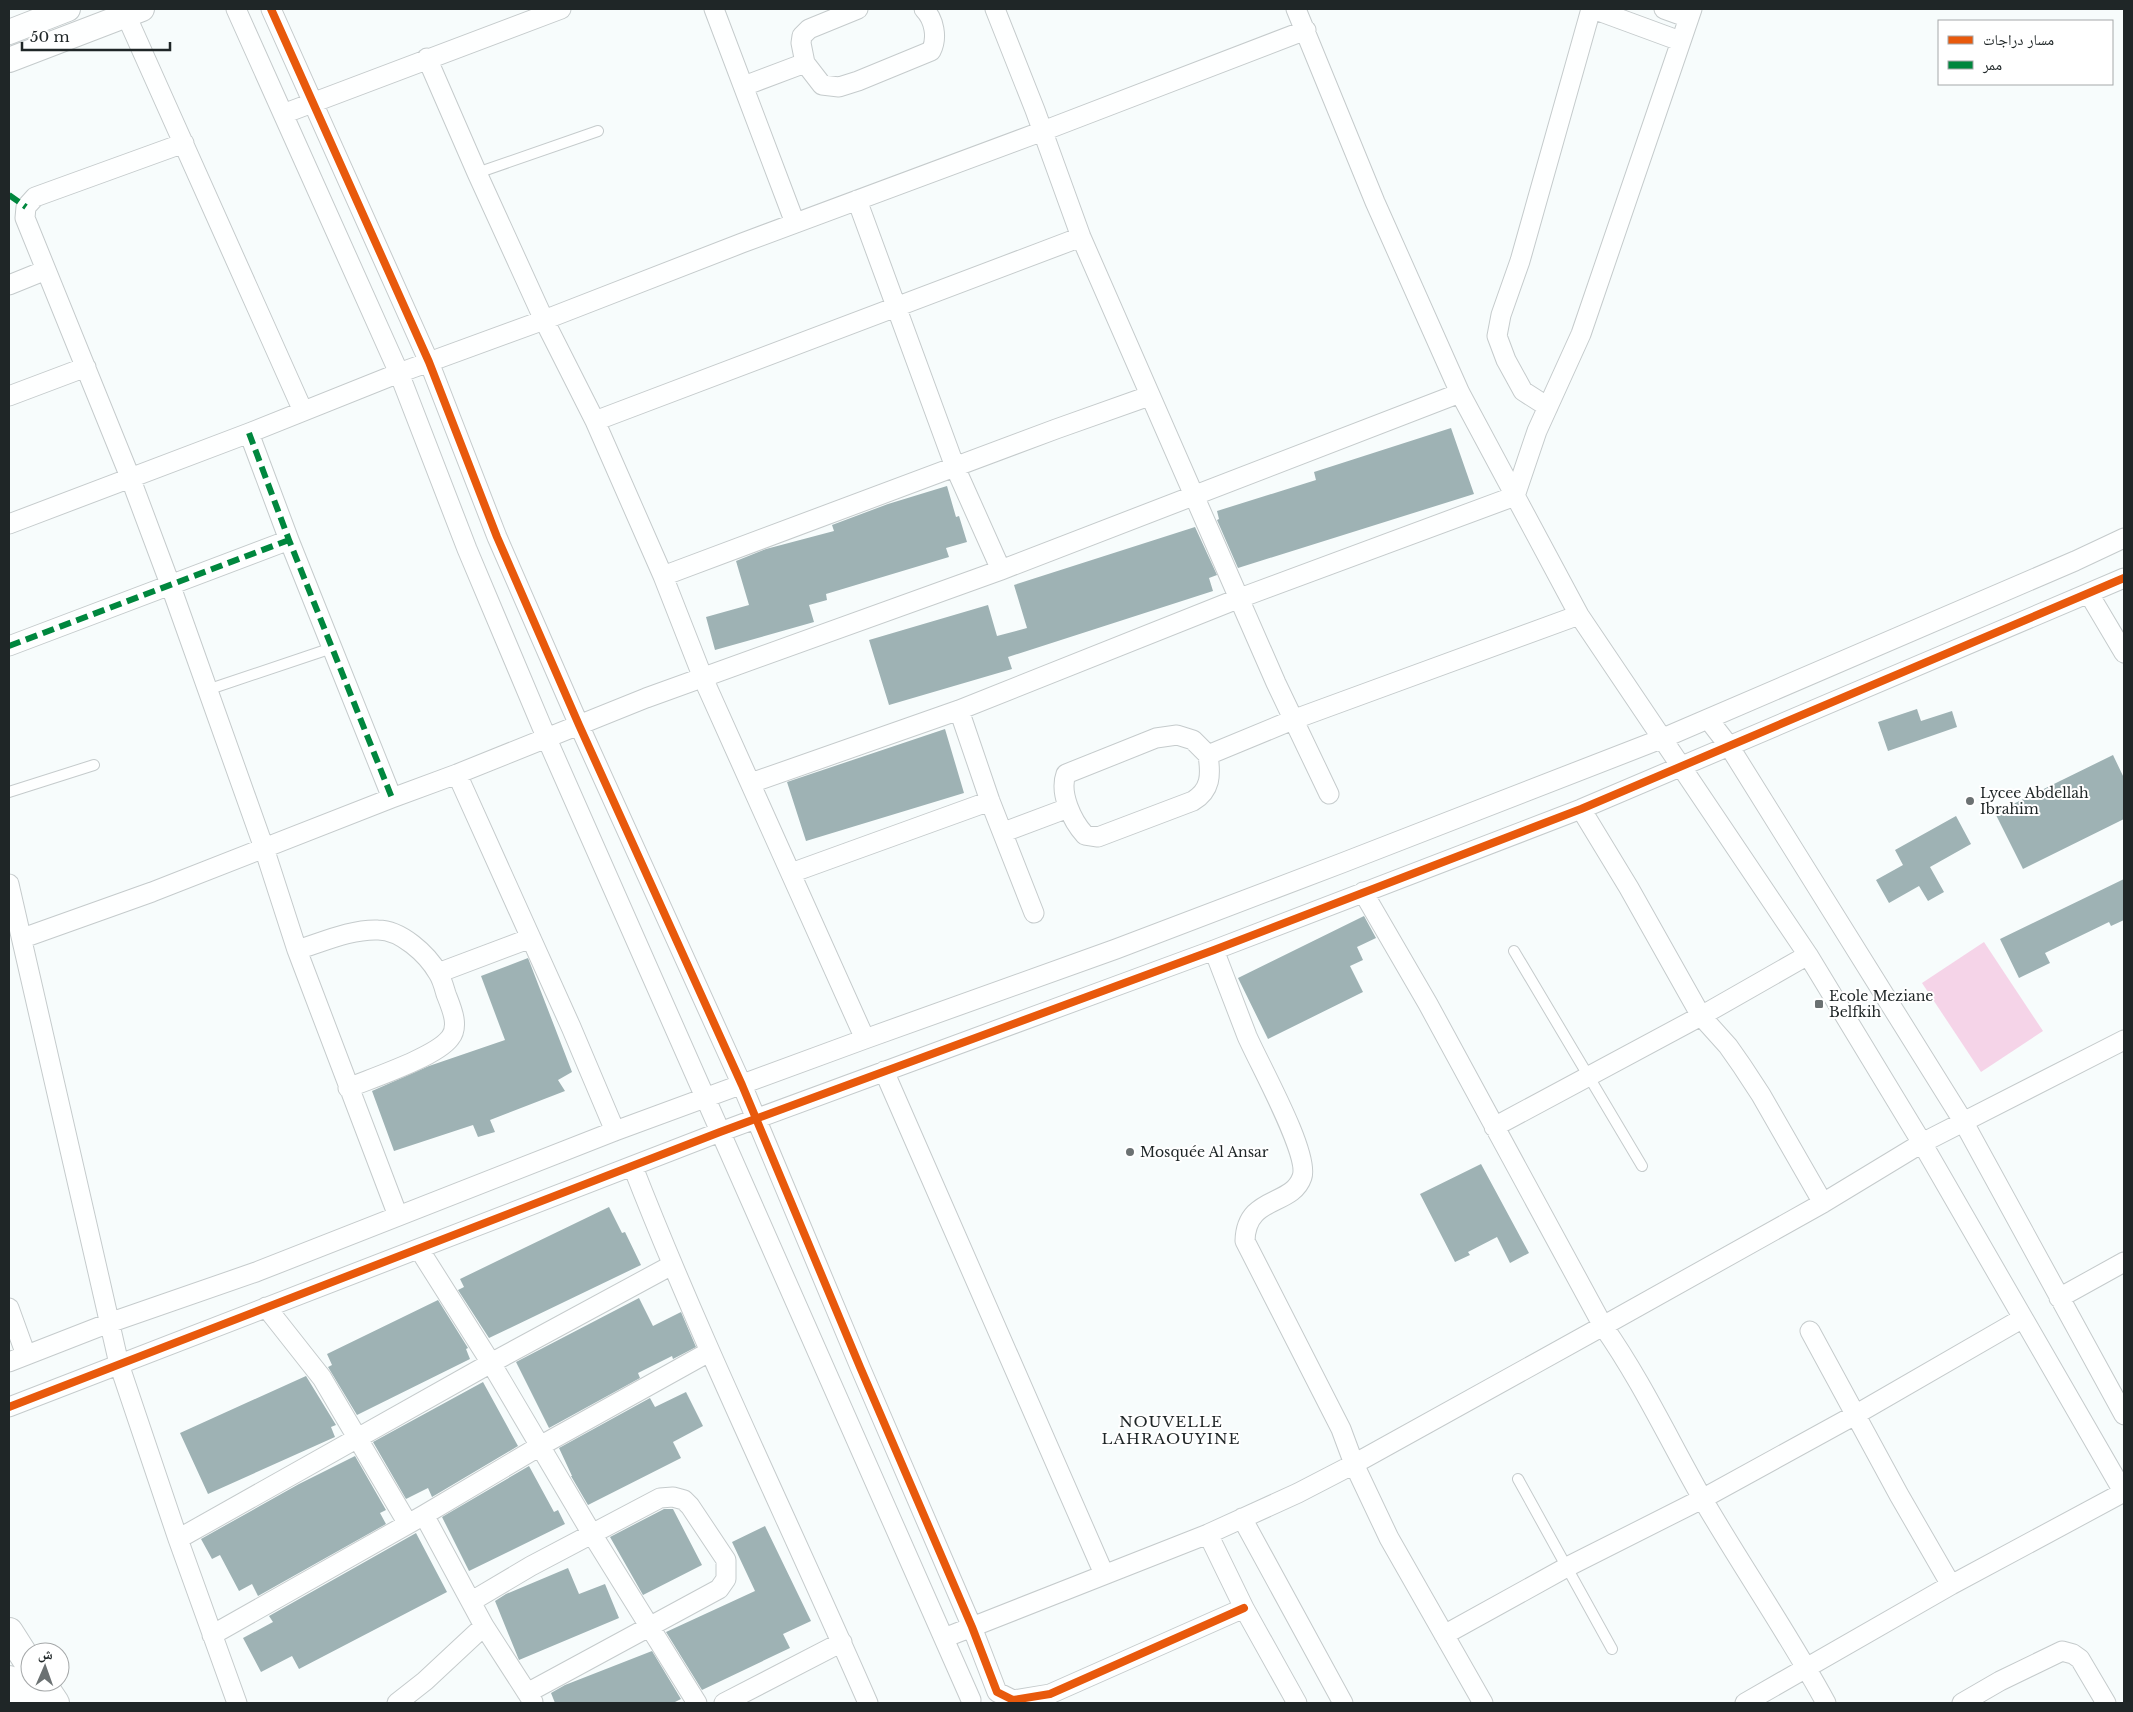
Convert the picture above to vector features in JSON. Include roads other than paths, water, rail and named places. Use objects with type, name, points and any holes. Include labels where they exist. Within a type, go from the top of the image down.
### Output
[{"type":"main road","points":[[9,1632],[20,1649]]},
{"type":"main road","points":[[9,1680],[25,1703]]},
{"type":"main road","points":[[48,1692],[55,1703]]},
{"type":"street","points":[[9,32],[68,9]]},
{"type":"street","points":[[236,9],[399,373],[466,549],[547,739],[944,1638],[967,1701],[997,1692]]},
{"type":"street","points":[[271,9],[429,362],[498,537],[579,725],[742,1085],[972,1627],[997,1692],[1013,1700],[1052,1699],[1244,1608]]},
{"type":"street","points":[[283,114],[427,58],[561,9]]},
{"type":"street","points":[[714,9],[795,223]]},
{"type":"street","points":[[858,9],[809,29],[804,33],[801,43],[805,63],[822,85],[839,86],[858,81],[932,51],[935,42],[933,10]]},
{"type":"street","points":[[995,9],[1043,131],[1081,237],[1149,396],[1276,682],[1330,794]]},
{"type":"street","points":[[1296,9],[1375,202],[1460,393],[1579,615],[1808,955],[1922,1143],[2124,1492],[1951,1586],[1745,1703]]},
{"type":"street","points":[[1548,406],[1523,391],[1506,360],[1497,336],[1501,315],[1520,261],[1592,9],[1680,41]]},
{"type":"street","points":[[1515,496],[1537,431],[1580,334],[1690,13],[1664,9]]},
{"type":"street","points":[[9,60],[134,12],[184,143],[303,411]]},
{"type":"street","points":[[9,524],[399,373],[544,320],[1306,30]]},
{"type":"street","points":[[427,58],[544,320],[595,421],[663,576],[703,678],[864,1039]]},
{"type":"street","points":[[744,86],[805,63]]},
{"type":"street","points":[[184,143],[35,197],[26,207],[26,226],[46,270],[130,477],[264,848],[297,950],[398,1216]]},
{"type":"street","points":[[857,200],[955,467],[1001,570]]},
{"type":"street","points":[[595,421],[1081,237]]},
{"type":"street","points":[[9,285],[46,270]]},
{"type":"street","points":[[9,396],[86,367]]},
{"type":"street","points":[[23,938],[264,848],[703,678],[1001,570],[1460,393]]},
{"type":"street","points":[[663,576],[1149,396]]},
{"type":"street","points":[[248,433],[288,540],[392,798]]},
{"type":"street","points":[[751,783],[959,710],[1240,598],[1515,496]]},
{"type":"street","points":[[9,1362],[109,1323],[256,1272],[706,1097],[1116,949],[1661,739],[2075,561],[2124,538]]},
{"type":"street","points":[[9,646],[288,540]]},
{"type":"street","points":[[9,1407],[720,1132],[1214,950],[1581,809],[2124,578]]},
{"type":"street","points":[[2089,594],[2124,653]]},
{"type":"street","points":[[1208,755],[1295,719],[1579,615]]},
{"type":"street","points":[[959,710],[990,801],[1004,832],[1034,912]]},
{"type":"street","points":[[1708,719],[1729,746],[1963,1121],[2124,1415]]},
{"type":"street","points":[[1177,735],[1193,740],[1208,755],[1208,780],[1206,790],[1202,796],[1192,802],[1128,827],[1098,837],[1089,837],[1081,830],[1068,808],[1064,786],[1066,774],[1148,741],[1177,735]]},
{"type":"street","points":[[457,774],[614,1132]]},
{"type":"street","points":[[791,873],[990,801]]},
{"type":"street","points":[[1004,832],[1068,808]]},
{"type":"street","points":[[1581,809],[1629,888],[1701,1016],[1728,1046],[1746,1073],[1822,1203]]},
{"type":"street","points":[[9,884],[23,938],[119,1364],[178,1539],[237,1703]]},
{"type":"street","points":[[1363,892],[1428,1004],[1602,1326],[1621,1352],[1702,1499],[1807,1668],[1826,1703]]},
{"type":"street","points":[[297,950],[358,932],[383,930],[408,942],[422,953],[438,973],[453,1012],[453,1031],[450,1038],[429,1054],[348,1088]]},
{"type":"street","points":[[438,973],[530,938]]},
{"type":"street","points":[[1214,950],[1248,1037],[1288,1123],[1304,1167],[1302,1178],[1292,1190],[1265,1205],[1250,1218],[1246,1229],[1245,1241],[1341,1429],[1354,1464],[1388,1538],[1483,1703]]},
{"type":"street","points":[[1494,1127],[1701,1016],[1808,955]]},
{"type":"street","points":[[944,1638],[1208,1534],[1354,1464],[1822,1203],[1922,1143],[2124,1041]]},
{"type":"street","points":[[884,1071],[1104,1574]]},
{"type":"street","points":[[633,1167],[709,1352],[868,1703]]},
{"type":"street","points":[[419,1249],[492,1363],[592,1534],[697,1703]]},
{"type":"street","points":[[2059,1298],[2124,1262]]},
{"type":"street","points":[[178,1539],[358,1440],[492,1363],[672,1265]]},
{"type":"street","points":[[266,1306],[322,1378],[358,1440],[416,1519],[472,1602],[484,1626],[530,1698],[650,1625],[718,1589],[726,1580],[726,1560],[684,1500],[673,1497],[660,1498],[531,1566],[472,1602]]},
{"type":"street","points":[[9,1308],[26,1355]]},
{"type":"street","points":[[1444,1635],[1567,1567],[1702,1499],[1855,1415],[2023,1318]]},
{"type":"street","points":[[1810,1331],[1951,1586]]},
{"type":"street","points":[[212,1635],[540,1446],[709,1352]]},
{"type":"street","points":[[1242,1518],[1343,1703]]},
{"type":"street","points":[[1208,1534],[1244,1608],[1297,1703]]},
{"type":"street","points":[[397,1703],[484,1626]]},
{"type":"street","points":[[724,1703],[842,1642]]},
{"type":"street","points":[[1962,1703],[2000,1681],[2062,1651],[2073,1654],[2080,1659],[2106,1703]]},
{"type":"lane","points":[[477,173],[598,131]]},
{"type":"lane","points":[[207,690],[332,648]]},
{"type":"lane","points":[[9,792],[94,765]]},
{"type":"lane","points":[[1514,951],[1642,1166]]},
{"type":"lane","points":[[1518,1479],[1612,1649]]},
{"type":"place","name":"Lycee Abdellah Ibrahim","points":[[1970,801]]},
{"type":"place","name":"Ecole Meziane Belfkih","points":[[1819,1004]]},
{"type":"place","name":"Mosquée Al Ansar","points":[[1130,1152]]},
{"type":"district","name":"NOUVELLE LAHRAOUYINE","points":[[1171,1430]]}]
